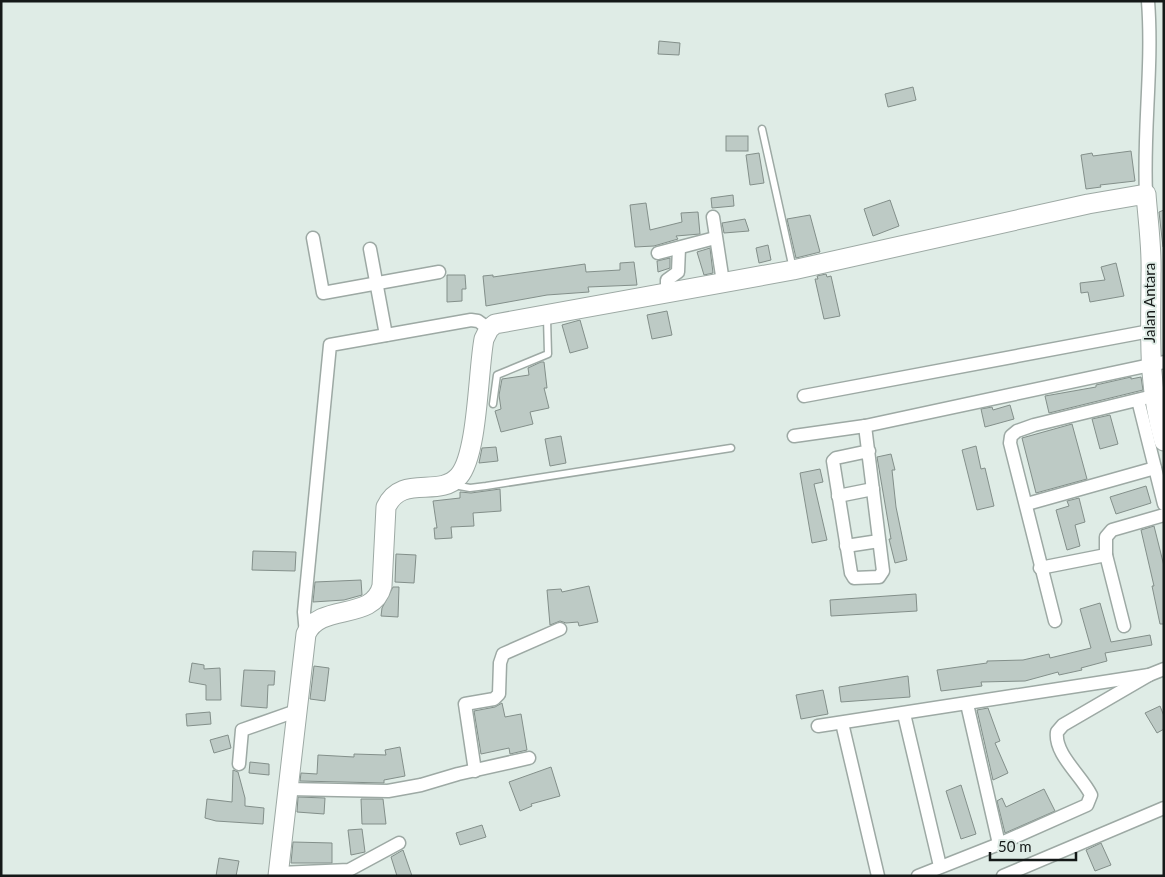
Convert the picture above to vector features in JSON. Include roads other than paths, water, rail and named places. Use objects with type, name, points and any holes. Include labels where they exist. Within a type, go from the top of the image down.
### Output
[{"type":"street","points":[[306,634],[318,618],[370,604],[379,595],[382,586],[386,508],[390,497],[400,490],[448,483],[459,476],[467,459],[483,344],[489,329],[501,322],[793,270],[1088,204],[1146,194],[1144,150],[1151,46],[1148,1]]},
{"type":"street","name":"Jalan Antara","points":[[1146,194],[1152,272],[1150,331],[1157,365],[1146,398],[1164,441]]},
{"type":"street","points":[[713,217],[724,282]]},
{"type":"street","points":[[313,238],[323,293],[439,272]]},
{"type":"street","points":[[658,253],[716,238]]},
{"type":"street","points":[[667,292],[667,280],[678,272],[679,248]]},
{"type":"street","points":[[370,250],[386,335]]},
{"type":"street","points":[[399,843],[350,870],[278,874],[306,634],[304,612],[330,345],[471,320],[478,321],[489,329]]},
{"type":"street","points":[[804,396],[1150,331]]},
{"type":"street","points":[[794,436],[865,426],[1018,392],[1157,365]]},
{"type":"street","points":[[1055,621],[1040,568],[1010,443],[1013,434],[1034,425],[1146,398],[1155,468],[1164,504]]},
{"type":"street","points":[[865,426],[869,451],[883,571],[879,577],[860,579],[852,576],[838,496],[834,460],[869,451]]},
{"type":"street","points":[[1026,504],[1155,468]]},
{"type":"street","points":[[838,496],[873,489]]},
{"type":"street","points":[[1124,626],[1106,555],[1106,537],[1112,530],[1164,515]]},
{"type":"street","points":[[846,546],[879,541]]},
{"type":"street","points":[[1040,568],[1106,555]]},
{"type":"street","points":[[475,771],[465,704],[494,699],[499,694],[500,663],[506,651],[560,629]]},
{"type":"street","points":[[918,876],[999,844],[1087,805],[1091,795],[1061,750],[1057,732],[1063,725],[1149,675],[1164,669]]},
{"type":"street","points":[[818,726],[1149,675]]},
{"type":"street","points":[[967,704],[999,844]]},
{"type":"street","points":[[239,764],[242,730],[296,710]]},
{"type":"street","points":[[904,714],[940,866]]},
{"type":"street","points":[[842,723],[878,876]]},
{"type":"street","points":[[288,789],[388,791],[421,786],[529,758]]},
{"type":"street","points":[[1003,876],[1164,808]]},
{"type":"lane","points":[[762,129],[793,270]]},
{"type":"lane","points":[[493,404],[497,375],[549,352],[547,314]]},
{"type":"lane","points":[[448,483],[474,488],[731,448]]}]
